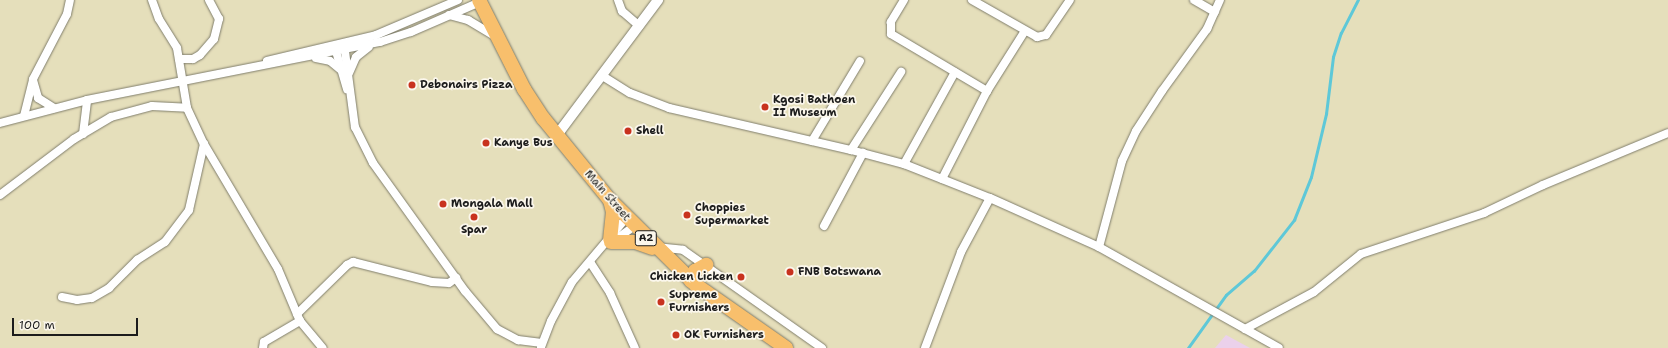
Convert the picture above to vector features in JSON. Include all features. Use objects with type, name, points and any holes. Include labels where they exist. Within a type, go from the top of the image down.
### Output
[{"type":"highway","name":"Main Street","points":[[479,1],[496,37],[524,89],[557,135],[609,199],[630,222],[690,281],[742,320],[786,348]]},
{"type":"highway","points":[[609,199],[613,216],[609,242],[639,243],[658,250]]},
{"type":"highway","points":[[690,281],[695,271],[706,265]]},
{"type":"street","points":[[24,116],[33,79],[67,14],[70,0]]},
{"type":"street","points":[[152,0],[159,19],[178,48],[187,108],[204,144],[278,269],[298,317],[323,348]]},
{"type":"street","points":[[179,59],[193,59],[200,56],[214,39],[219,19],[209,0]]},
{"type":"street","points":[[438,9],[446,0]]},
{"type":"street","points":[[344,47],[403,26],[458,0]]},
{"type":"street","points":[[618,0],[622,11],[639,26]]},
{"type":"street","points":[[557,135],[658,0]]},
{"type":"street","points":[[904,0],[891,22],[891,34],[987,91]]},
{"type":"street","points":[[972,0],[1038,37],[1046,35],[1070,0]]},
{"type":"street","points":[[1194,0],[1215,12]]},
{"type":"street","points":[[1099,247],[1122,161],[1136,131],[1162,91],[1207,29],[1220,0]]},
{"type":"street","points":[[216,76],[287,56],[373,44],[411,32],[479,1]]},
{"type":"street","points":[[449,15],[468,20],[496,37]]},
{"type":"street","points":[[942,179],[987,91],[1025,31]]},
{"type":"street","points":[[345,72],[356,57],[373,44]]},
{"type":"street","points":[[344,47],[345,72]]},
{"type":"street","points":[[335,49],[345,72],[351,97],[355,126],[366,151],[456,278],[503,334],[518,340],[541,346],[562,298],[590,262],[630,222]]},
{"type":"street","points":[[0,123],[87,100],[307,58],[335,49]]},
{"type":"street","points":[[307,58],[326,60],[345,72]]},
{"type":"street","points":[[812,141],[860,61]]},
{"type":"street","points":[[851,150],[901,72]]},
{"type":"street","points":[[904,164],[955,72]]},
{"type":"street","points":[[601,75],[630,93],[669,108],[851,150],[904,164],[990,198],[1099,247],[1222,318],[1279,348]]},
{"type":"street","points":[[33,79],[38,98],[54,108]]},
{"type":"street","points":[[83,134],[87,100]]},
{"type":"street","points":[[0,195],[83,134],[111,117],[152,106],[187,108]]},
{"type":"street","points":[[1245,330],[1314,292],[1361,254],[1484,213],[1544,185],[1668,133]]},
{"type":"street","points":[[62,297],[77,300],[92,298],[109,288],[138,260],[165,242],[189,210],[204,144]]},
{"type":"street","points":[[824,226],[863,153]]},
{"type":"street","points":[[924,348],[961,252],[990,198]]},
{"type":"street","points":[[658,250],[683,250],[822,348]]},
{"type":"street","points":[[263,348],[264,342],[298,317],[347,265],[353,262],[432,282],[449,283],[456,278]]},
{"type":"street","points":[[590,262],[610,293],[634,348]]},
{"type":"shaded area","points":[[1226,335],[1250,348],[1215,348]]},
{"type":"waterway","points":[[1188,348],[1226,295],[1254,271],[1294,220],[1311,177],[1326,114],[1333,57],[1341,33],[1358,0]]},
{"type":"place","name":"Debonairs Pizza","points":[[412,85]]},
{"type":"place","name":"Kgosi Bathoen II Museum","points":[[765,107]]},
{"type":"place","name":"Shell","points":[[628,131]]},
{"type":"place","name":"Kanye Bus","points":[[486,143]]},
{"type":"place","name":"Mongala Mall","points":[[443,204]]},
{"type":"place","name":"Choppies Supermarket","points":[[687,215]]},
{"type":"place","name":"Spar","points":[[474,217]]},
{"type":"place","name":"FNB Botswana","points":[[790,272]]},
{"type":"place","name":"Chicken Licken","points":[[741,277]]},
{"type":"place","name":"Supreme Furnishers","points":[[661,302]]},
{"type":"place","name":"OK Furnishers","points":[[676,335]]}]
